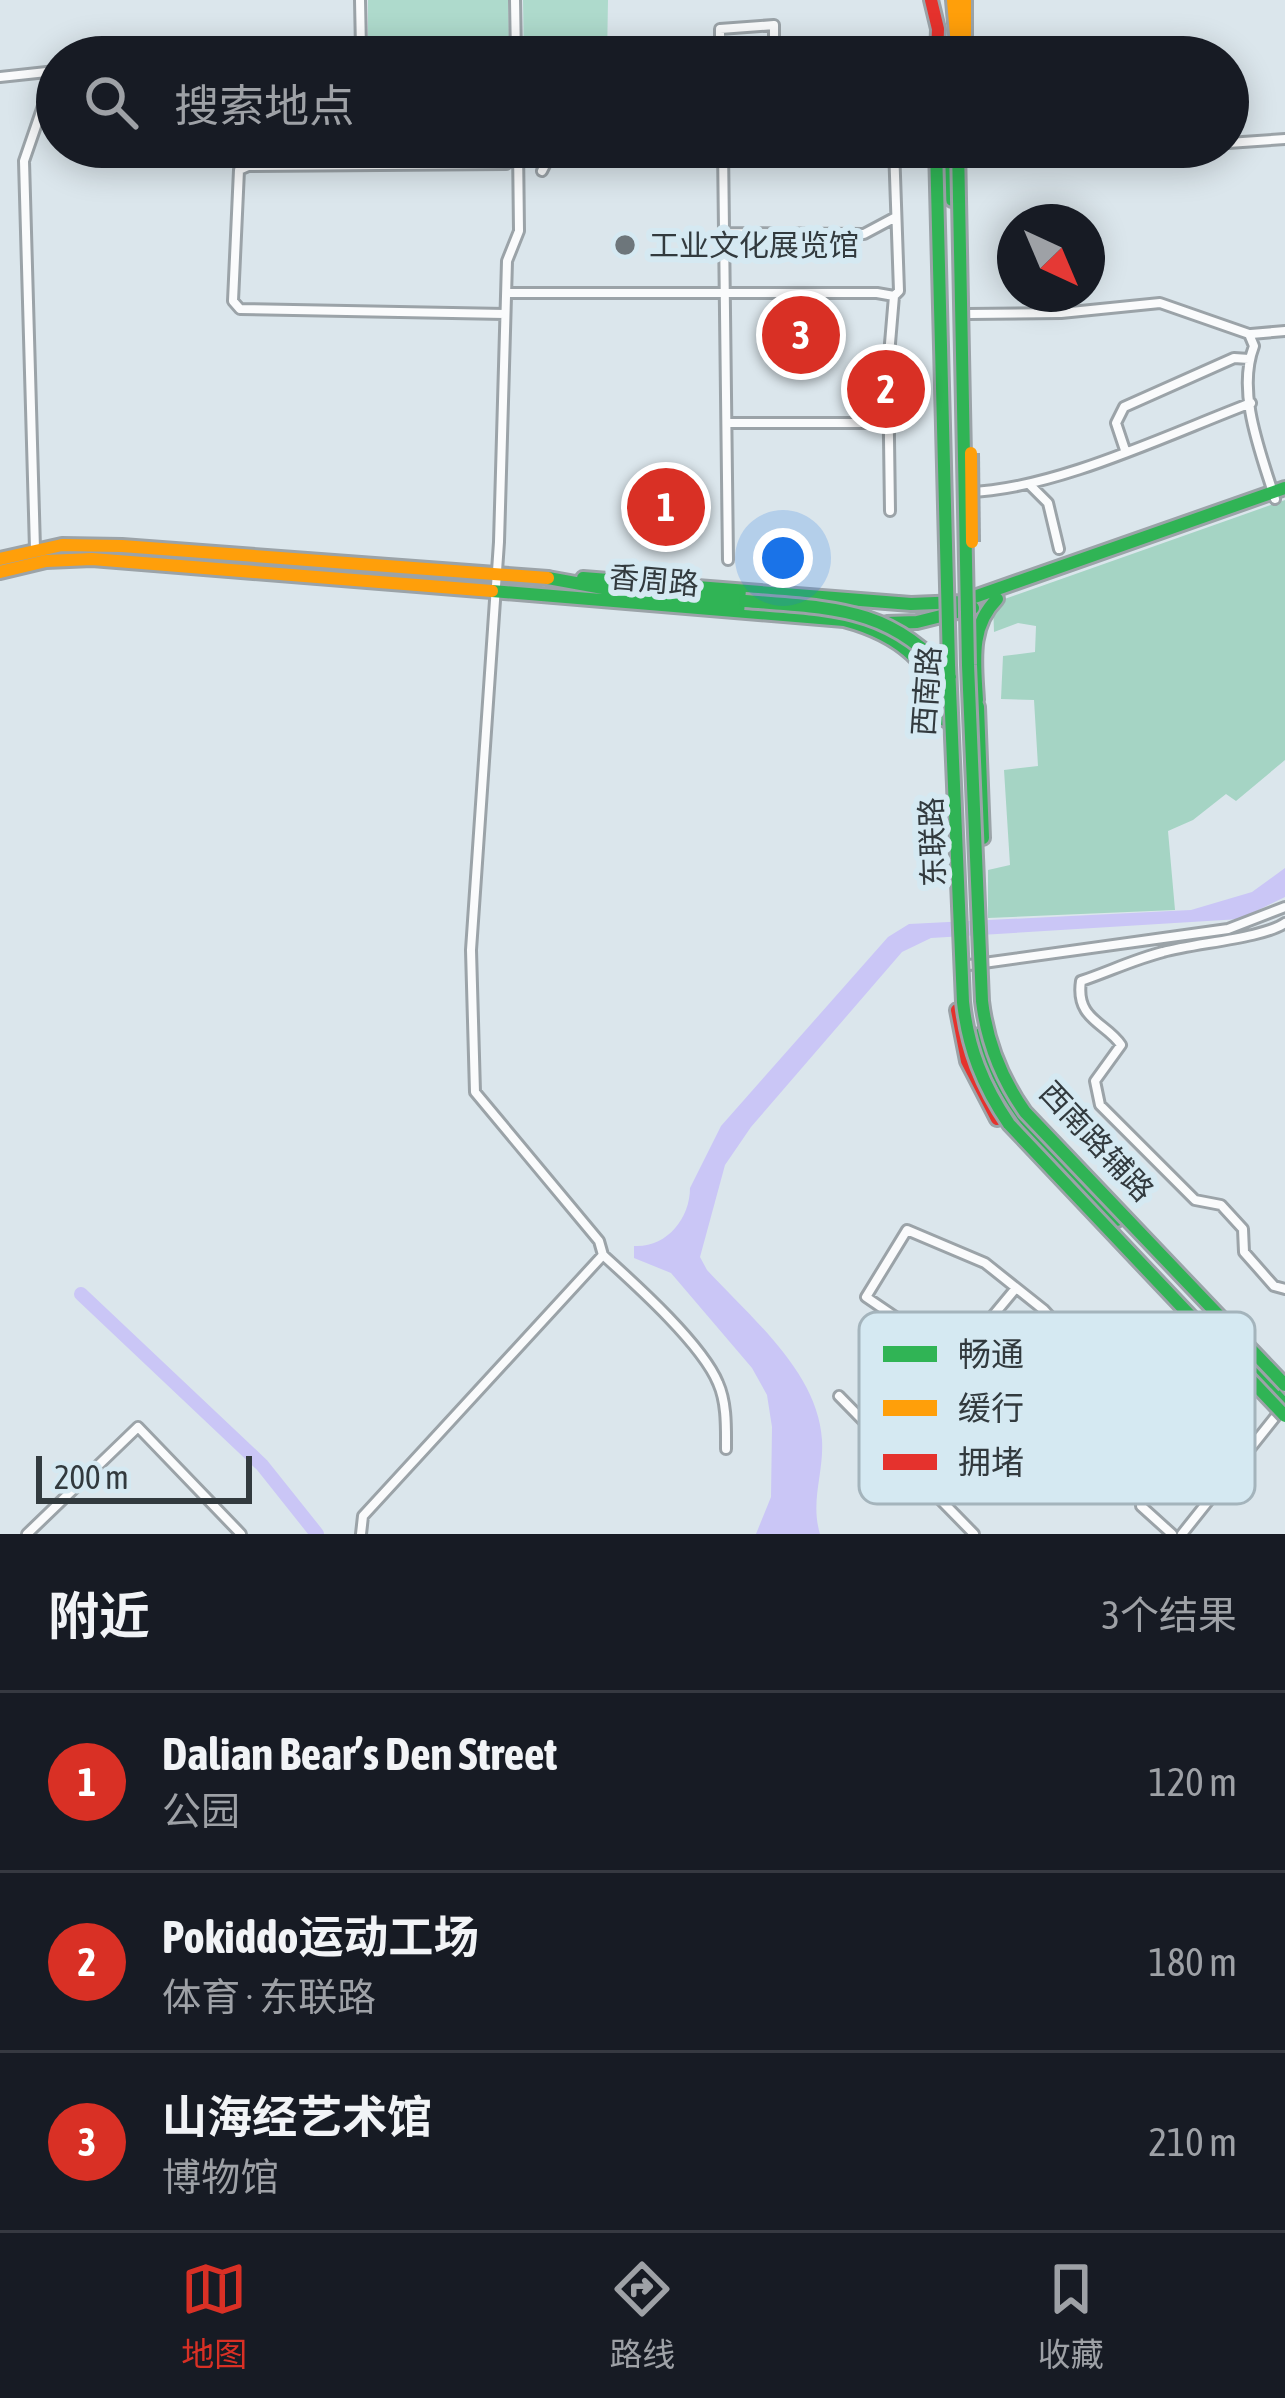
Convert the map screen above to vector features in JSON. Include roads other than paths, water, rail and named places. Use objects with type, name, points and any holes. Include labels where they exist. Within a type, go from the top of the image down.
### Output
[{"type":"main road","points":[[931,0],[941,36]]},
{"type":"main road","points":[[950,36],[953,0]]},
{"type":"main road","points":[[954,36],[965,0]]},
{"type":"main road","points":[[932,168],[939,532],[957,603]]},
{"type":"main road","name":"东联路","points":[[933,168],[987,1035],[998,1069],[1015,1098],[1216,1312]]},
{"type":"main road","points":[[939,168],[966,216]]},
{"type":"main road","points":[[911,604],[937,589],[956,566],[948,168]]},
{"type":"main road","points":[[956,168],[948,188],[946,271],[958,665],[978,707]]},
{"type":"main road","name":"东联路","points":[[962,168],[957,603],[963,1002],[968,1040],[980,1076],[1024,1142],[1186,1312]]},
{"type":"main road","points":[[957,603],[973,531],[963,168]]},
{"type":"main road","points":[[933,294],[946,271]]},
{"type":"main road","name":"香周路","points":[[0,572],[46,561],[92,559],[900,623],[998,595],[1280,494]]},
{"type":"main road","name":"香周路","points":[[0,560],[62,545],[122,546],[911,604],[957,603]]},
{"type":"main road","points":[[956,566],[973,586],[998,595],[976,626],[979,916]]},
{"type":"main road","name":"西南路","points":[[563,579],[614,590],[870,615],[907,631],[928,648],[952,679],[961,700],[979,916],[978,1020],[992,1072],[1019,1116],[1213,1312]]},
{"type":"main road","points":[[844,620],[879,629],[904,645],[931,675],[944,708],[978,707]]},
{"type":"main road","name":"西南路","points":[[958,665],[944,708],[955,967],[969,1002],[986,1074],[1014,1120],[1211,1312]]},
{"type":"main road","name":"西南路辅路","points":[[981,956],[991,1018],[1012,1081],[1030,1107],[1219,1312]]},
{"type":"main road","name":"西南路辅路","points":[[955,967],[961,1042],[993,1114],[1185,1312]]},
{"type":"main road","points":[[1067,1167],[1099,1180]]},
{"type":"main road","name":"西南路辅路","points":[[1255,1352],[1280,1379]]},
{"type":"main road","name":"东联路","points":[[1255,1353],[1280,1379]]},
{"type":"main road","name":"西南路","points":[[1255,1354],[1280,1379],[1285,1395]]},
{"type":"main road","name":"西南路","points":[[1255,1355],[1280,1379],[1283,1413]]},
{"type":"main road","name":"东联路","points":[[1255,1384],[1283,1413]]},
{"type":"main road","name":"西南路辅路","points":[[1255,1384],[1283,1413]]},
{"type":"street","points":[[360,0],[361,36]]},
{"type":"street","points":[[515,0],[516,36]]},
{"type":"street","points":[[719,36],[719,29],[774,25],[774,36]]},
{"type":"street","points":[[0,77],[36,73]]},
{"type":"street","points":[[35,550],[24,161],[36,127]]},
{"type":"street","points":[[1249,142],[1285,139]]},
{"type":"street","points":[[244,168],[239,170],[233,301],[240,309],[505,314]]},
{"type":"street","points":[[518,168],[519,230],[507,261],[497,574],[471,950],[476,1092],[599,1241],[603,1255],[700,1354],[719,1384],[726,1449]]},
{"type":"street","points":[[724,168],[728,560]]},
{"type":"street","points":[[890,511],[888,367],[894,296],[899,291],[894,168]]},
{"type":"street","points":[[724,233],[864,234],[894,218]]},
{"type":"street","points":[[506,293],[894,296]]},
{"type":"street","points":[[968,314],[1061,313],[1160,303],[1249,334],[1285,331]]},
{"type":"street","points":[[1249,334],[1254,346],[1249,359],[1252,428],[1280,494]]},
{"type":"street","points":[[1125,450],[1116,423],[1124,407],[1234,358],[1249,359]]},
{"type":"street","points":[[958,492],[1029,484],[1251,403]]},
{"type":"street","points":[[727,423],[890,423]]},
{"type":"street","points":[[1029,484],[1048,502],[1059,549]]},
{"type":"street","points":[[955,967],[981,956],[1228,929],[1285,907]]},
{"type":"street","points":[[1285,922],[1271,933],[1224,937],[1160,952],[1081,981],[1079,994],[1096,1026],[1116,1036],[1121,1045],[1095,1081],[1100,1106],[1195,1200],[1221,1205],[1243,1229],[1244,1252],[1274,1286],[1285,1289]]},
{"type":"street","points":[[888,1312],[866,1297],[907,1230],[985,1264],[1046,1312]]},
{"type":"street","points":[[361,1534],[363,1516],[603,1255]]},
{"type":"street","points":[[996,1312],[1016,1288]]},
{"type":"street","points":[[838,1396],[859,1417]]},
{"type":"street","points":[[1255,1447],[1283,1413]]},
{"type":"street","points":[[27,1534],[138,1427],[241,1534]]},
{"type":"street","points":[[944,1504],[974,1534]]},
{"type":"street","points":[[1141,1504],[1172,1534]]},
{"type":"street","points":[[1182,1534],[1207,1504]]},
{"type":"waterway","points":[[81,1294],[262,1465],[317,1534]]},
{"type":"place","name":"工业文化展览馆","points":[[625,245]]},
{"type":"place","name":"山海经艺术馆","points":[[801,335]]},
{"type":"place","name":"Pokiddo运动工场","points":[[886,389]]},
{"type":"place","name":"Dalian Bear’s Den Street","points":[[666,507]]}]
